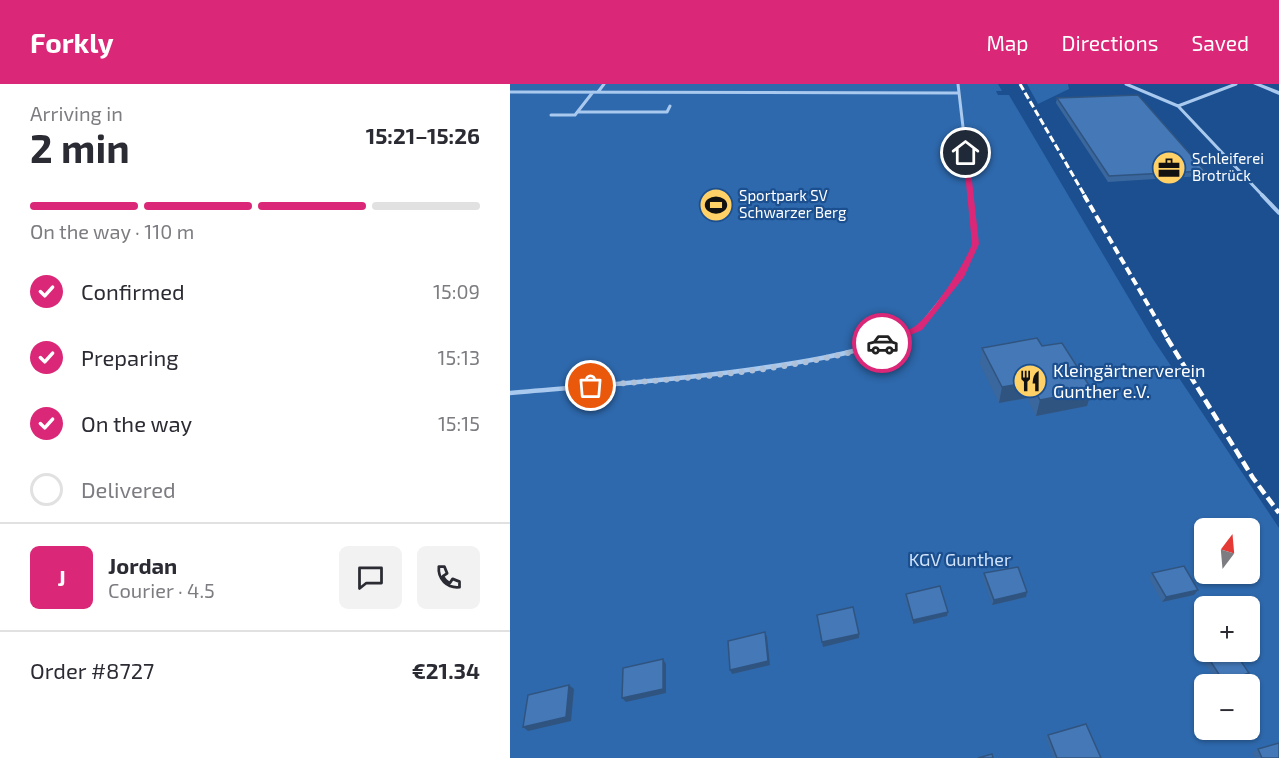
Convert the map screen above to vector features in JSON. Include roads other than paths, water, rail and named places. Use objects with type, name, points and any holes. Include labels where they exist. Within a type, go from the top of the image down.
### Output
[{"type":"street","points":[[1256,84],[1279,93]]},
{"type":"lane","points":[[598,92],[604,84]]},
{"type":"lane","points":[[510,393],[680,379],[797,363],[863,350],[919,328],[960,277],[976,244],[958,84]]},
{"type":"lane","points":[[1126,84],[1178,106],[1279,213]]},
{"type":"lane","points":[[1178,106],[1236,84]]},
{"type":"lane","points":[[510,92],[959,93]]},
{"type":"lane","points":[[551,115],[575,115],[592,92]]},
{"type":"lane","points":[[578,112],[667,112],[670,106]]},
{"type":"railway","points":[[1020,84],[1085,196]]},
{"type":"railway","points":[[1084,195],[1168,339]]},
{"type":"railway","points":[[1167,338],[1253,478],[1279,513]]},
{"type":"place","name":"Schleiferei Brotrück","points":[[1169,168]]},
{"type":"place","name":"Sportpark SV Schwarzer Berg","points":[[716,205]]},
{"type":"place","name":"Kleingärtnerverein Gunther e.V.","points":[[1030,381]]},
{"type":"park label","name":"KGV Gunther","points":[[960,560]]}]
